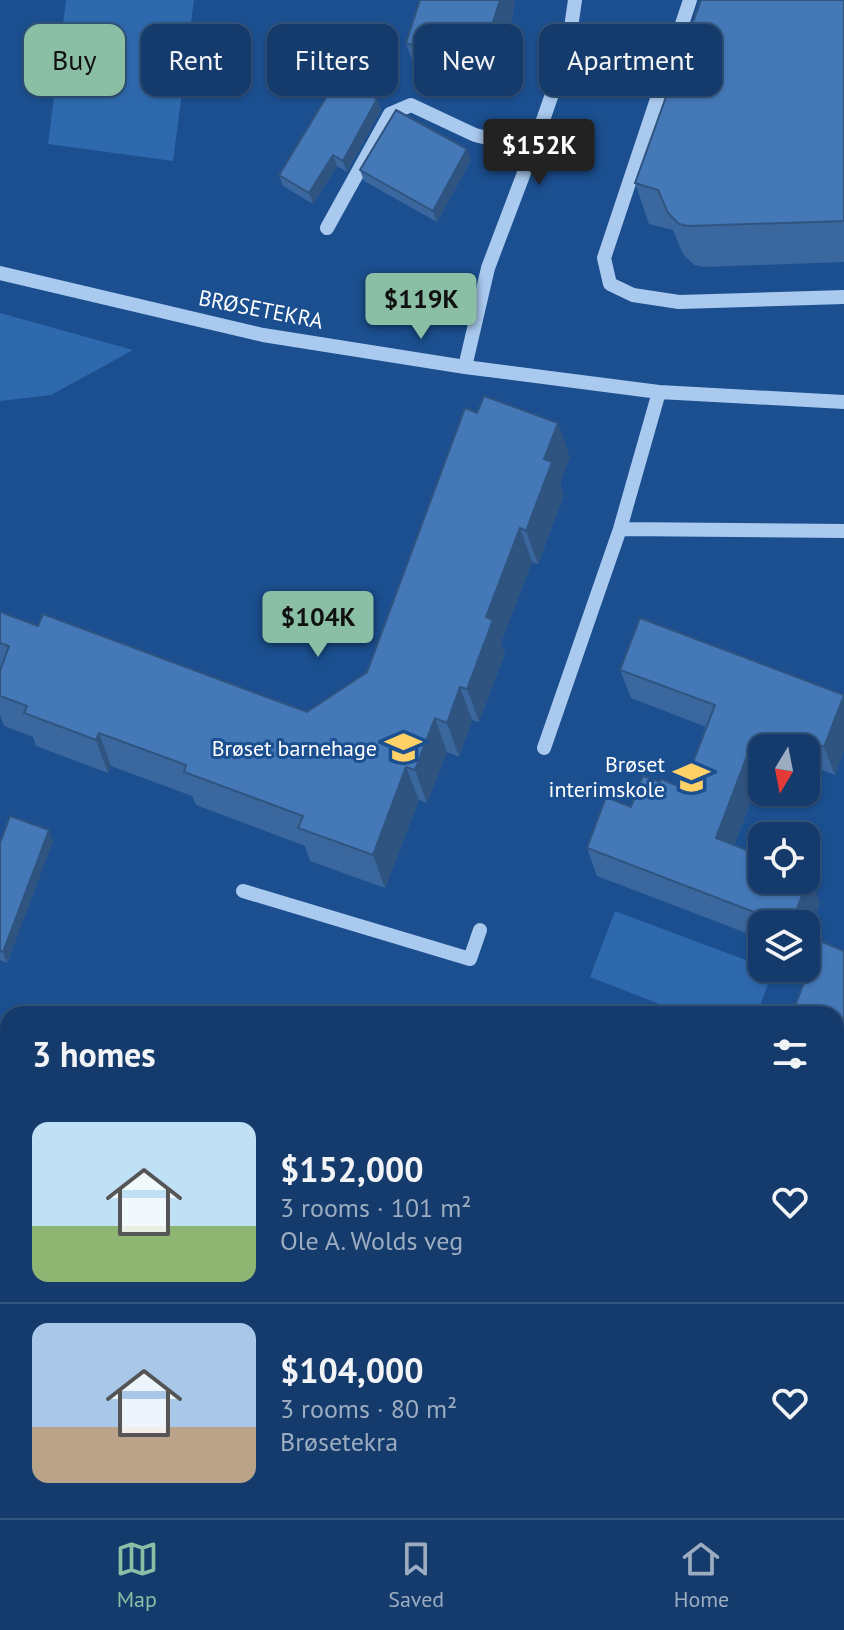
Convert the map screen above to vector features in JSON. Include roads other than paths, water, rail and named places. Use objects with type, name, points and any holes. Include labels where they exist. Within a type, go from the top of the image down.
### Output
[{"type":"street","points":[[465,367],[488,268],[568,48],[575,0]]},
{"type":"street","points":[[690,0],[604,258],[610,284],[633,295],[679,302],[844,297]]},
{"type":"street","points":[[327,228],[390,114],[411,105],[475,135],[533,149]]},
{"type":"street","name":"BRØSETEKRA","points":[[0,273],[263,335],[465,367],[659,392],[844,402]]},
{"type":"street","points":[[544,748],[620,529],[659,392]]},
{"type":"street","points":[[620,529],[844,531]]},
{"type":"street","points":[[243,891],[470,959],[480,930]]},
{"type":"place","name":"Brøset barnehage","points":[[403,748]]},
{"type":"place","name":"Brøset interimskole","points":[[691,777]]}]
